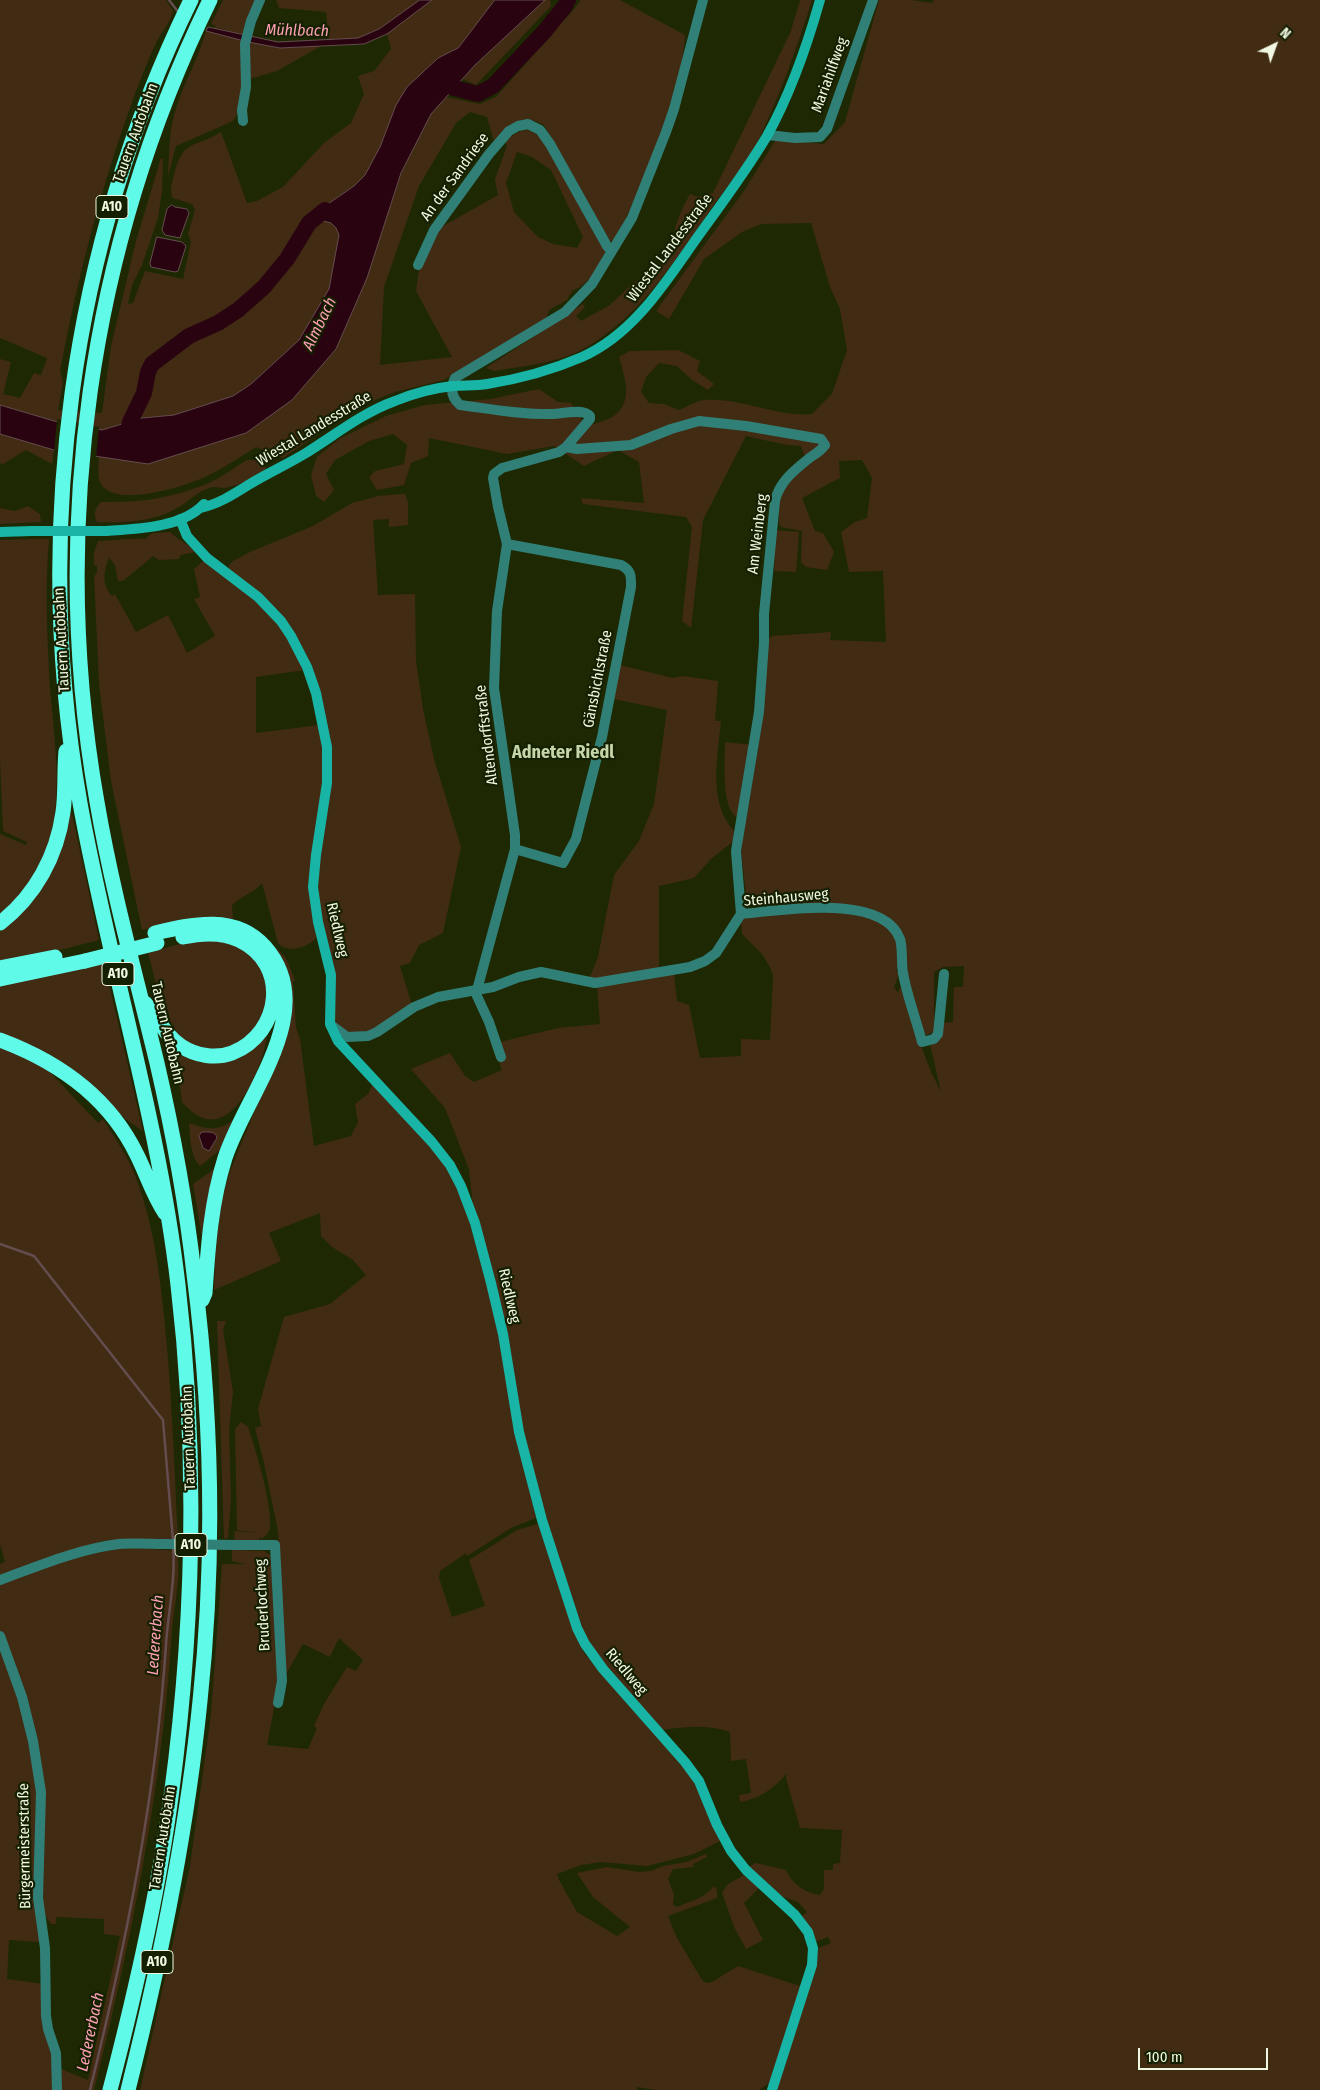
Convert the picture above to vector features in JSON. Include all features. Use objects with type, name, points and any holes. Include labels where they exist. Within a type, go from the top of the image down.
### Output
[{"type":"highway","name":"Tauern Autobahn","points":[[128,2090],[168,1914],[182,1834],[200,1702],[210,1526],[206,1419],[194,1273],[176,1158],[158,1070],[109,870],[85,725],[78,636],[76,574],[81,459],[88,399],[108,287],[132,196],[162,108],[194,32],[210,0]]},
{"type":"highway","name":"Tauern Autobahn","points":[[110,2090],[149,1918],[164,1841],[182,1705],[192,1531],[190,1442],[179,1290],[170,1221],[152,1128],[91,861],[69,727],[61,625],[60,540],[65,457],[72,397],[93,278],[116,193],[147,102],[185,12]]},
{"type":"highway","points":[[0,923],[31,892],[43,874],[52,854],[63,813],[64,765],[69,727]]},
{"type":"highway","points":[[0,979],[84,955],[156,938],[205,923],[229,925],[242,930],[257,940],[270,953],[279,969],[285,990],[284,1017],[277,1045],[232,1139],[216,1189],[210,1218],[205,1293],[198,1310]]},
{"type":"highway","points":[[141,998],[152,1010],[171,1038],[193,1052],[206,1055],[228,1054],[249,1044],[267,1024],[272,1012],[274,988],[268,971],[260,957],[240,941],[217,934],[156,938]]},
{"type":"highway","points":[[0,968],[84,955]]},
{"type":"highway","points":[[0,1040],[55,1066],[98,1098],[128,1136],[146,1173],[153,1195],[170,1221]]},
{"type":"street","points":[[243,121],[242,110],[246,87],[245,44],[260,0]]},
{"type":"street","points":[[566,447],[588,422],[590,416],[587,413],[507,412],[460,405],[453,396],[451,386],[455,378],[566,312],[592,284],[632,218],[669,125],[703,0]]},
{"type":"street","name":"Wiestal Landesstraße","points":[[0,532],[106,531],[132,529],[180,520],[221,493],[234,487],[249,485],[278,470],[362,416],[396,400],[451,386],[486,384],[535,374],[583,356],[624,329],[663,286],[733,189],[768,135],[795,76],[808,42],[820,0]]},
{"type":"street","name":"Mariahilfweg","points":[[768,135],[795,138],[820,137],[827,129],[873,0]]},
{"type":"street","name":"An der Sandriese","points":[[418,265],[434,230],[489,154],[509,131],[518,126],[528,124],[540,130],[550,144],[611,251]]},
{"type":"street","name":"Am Weinberg","points":[[566,447],[573,449],[631,445],[670,429],[699,421],[746,426],[821,439],[825,445],[821,451],[807,460],[782,483],[777,490],[775,501],[764,614],[759,712],[736,850],[741,914]]},
{"type":"street","name":"Altendorffstraße","points":[[477,990],[515,849],[515,835],[494,688],[497,612],[507,544],[498,508],[494,474],[502,468],[539,459],[559,452],[566,447]]},
{"type":"street","name":"Riedlweg","points":[[180,520],[187,536],[201,552],[218,568],[258,597],[280,621],[299,650],[316,693],[327,747],[327,783],[313,887],[318,922],[331,975],[330,1024],[338,1041],[432,1142],[450,1165],[461,1186],[475,1223],[491,1283],[503,1334],[519,1432],[542,1520],[568,1606],[585,1644],[603,1669],[685,1762],[699,1781],[717,1825],[731,1851],[746,1870],[794,1915],[808,1932],[813,1948],[812,1965],[771,2090]]},
{"type":"street","name":"Gänsbichlstraße","points":[[507,544],[621,565],[630,571],[631,576],[631,587],[602,738],[576,839],[563,863],[515,849]]},
{"type":"street","name":"Steinhausweg","points":[[330,1024],[347,1037],[368,1036],[414,1007],[438,997],[477,990],[541,972],[595,983],[690,967],[705,961],[716,953],[741,914],[821,908],[854,910],[884,918],[893,926],[900,940],[903,972],[922,1042],[934,1039],[938,1034],[944,974]]},
{"type":"street","points":[[477,990],[477,996],[489,1022],[501,1057]]},
{"type":"street","name":"Bruderlochweg","points":[[0,1580],[42,1564],[100,1547],[120,1544],[275,1545],[282,1681],[278,1703]]},
{"type":"street","name":"Bürgermeisterstraße","points":[[0,1636],[22,1697],[34,1741],[41,1792],[38,1898],[45,1948],[46,2016],[56,2053],[57,2090]]},
{"type":"shaded area","points":[[0,0],[166,0],[173,11],[168,24],[157,41],[143,74],[108,173],[81,271],[60,371],[63,382],[58,410],[102,413],[111,346],[136,241],[161,158],[163,159],[162,191],[158,218],[142,265],[132,285],[128,304],[133,303],[145,271],[183,279],[191,242],[188,234],[195,210],[192,204],[173,198],[171,190],[177,163],[186,150],[221,132],[247,203],[257,201],[283,187],[324,143],[351,123],[364,94],[358,76],[374,71],[391,49],[387,34],[389,31],[432,0],[495,0],[458,48],[438,58],[380,147],[365,175],[354,186],[306,219],[309,223],[315,224],[323,221],[331,223],[339,235],[329,289],[299,340],[251,384],[233,396],[174,415],[142,418],[102,430],[54,421],[0,405],[0,359],[11,362],[3,394],[20,398],[34,373],[41,375],[47,358],[0,338]]},
{"type":"shaded area","points":[[223,0],[258,0],[245,35],[218,28],[213,29],[216,26],[211,24]]},
{"type":"shaded area","points":[[276,0],[420,0],[379,29],[358,38],[329,41],[326,12],[279,8]]},
{"type":"shaded area","points":[[545,0],[550,0],[551,6],[476,85],[463,79],[475,65]]},
{"type":"shaded area","points":[[581,0],[620,0],[685,35],[681,68],[668,115],[638,192],[619,232],[613,242],[607,239],[544,125],[535,121],[522,120],[511,125],[494,141],[487,117],[470,112],[456,123],[419,186],[384,287],[380,365],[452,357],[416,291],[419,270],[438,229],[498,195],[495,179],[507,146],[505,141],[517,133],[526,130],[530,131],[540,137],[545,143],[607,254],[588,280],[572,291],[567,300],[549,310],[546,320],[444,380],[395,392],[360,406],[283,458],[256,447],[213,473],[168,490],[134,495],[119,494],[107,490],[99,479],[99,455],[148,464],[246,433],[292,400],[336,349],[367,278],[401,173],[431,114],[446,97],[480,104],[496,97],[529,60],[533,51],[571,13]],"holes":[[[517,152],[532,157],[551,170],[583,237],[577,248],[553,244],[538,237],[514,212],[506,183]]]},
{"type":"shaded area","points":[[800,0],[812,0],[788,71],[758,141],[671,265],[641,303],[605,335],[575,353],[553,361],[494,371],[486,368],[583,304],[585,307],[576,316],[581,321],[610,305],[633,283],[650,276],[673,250],[675,228],[686,201],[690,194],[698,197],[713,193],[791,31]]},
{"type":"shaded area","points":[[879,0],[911,0],[932,3],[934,0],[1320,0],[1320,2090],[776,2090],[816,1949],[831,1943],[828,1937],[815,1942],[801,1917],[807,1912],[798,1902],[783,1897],[748,1867],[756,1863],[786,1870],[792,1880],[800,1887],[820,1895],[824,1889],[824,1870],[833,1870],[833,1864],[840,1863],[842,1830],[800,1828],[786,1778],[787,1773],[766,1792],[747,1801],[740,1802],[739,1795],[751,1793],[746,1759],[731,1761],[730,1732],[704,1727],[661,1730],[598,1658],[577,1623],[526,1447],[474,1214],[469,1169],[445,1108],[411,1069],[450,1053],[465,1076],[474,1082],[502,1070],[498,1059],[500,1042],[558,1028],[600,1024],[597,986],[674,973],[677,1001],[689,1005],[700,1058],[741,1056],[741,1039],[770,1040],[773,976],[762,954],[742,934],[741,918],[784,913],[839,912],[881,920],[895,936],[899,964],[896,971],[900,972],[894,987],[898,993],[906,970],[897,926],[888,917],[878,912],[774,908],[773,900],[747,903],[741,850],[768,639],[772,636],[831,632],[830,640],[886,642],[883,571],[849,572],[841,532],[855,522],[867,518],[872,478],[862,460],[839,461],[840,478],[802,498],[815,531],[823,533],[834,552],[827,570],[806,567],[801,562],[802,531],[781,527],[779,523],[779,493],[807,463],[801,446],[787,445],[746,436],[703,520],[691,628],[682,621],[692,527],[686,517],[583,504],[581,498],[644,503],[639,462],[618,450],[584,466],[554,446],[507,454],[429,438],[428,456],[411,463],[404,485],[377,490],[369,477],[375,471],[404,464],[407,445],[393,434],[369,441],[335,460],[326,474],[334,490],[324,502],[316,496],[311,475],[317,457],[339,439],[386,416],[425,405],[491,399],[539,389],[558,402],[571,403],[586,427],[605,420],[615,415],[621,409],[624,402],[626,388],[619,357],[630,351],[678,350],[700,361],[697,371],[714,384],[708,390],[692,380],[677,366],[659,363],[646,377],[641,392],[649,403],[664,404],[679,410],[704,400],[718,400],[785,413],[812,414],[832,394],[847,350],[840,309],[830,287],[811,223],[761,224],[742,232],[704,259],[669,319],[656,311],[744,191],[776,139],[824,144],[845,122]],"holes":[[[964,966],[963,987],[954,987],[953,1022],[944,1023],[930,1044],[941,1092],[918,1038],[934,1032],[934,972],[943,967]]]},
{"type":"shaded area","points":[[206,31],[244,41],[243,83],[237,115],[233,121],[176,146],[168,176],[170,138],[174,115]]},
{"type":"shaded area","points":[[248,42],[280,48],[321,46],[277,71],[249,79]]},
{"type":"shaded area","points":[[0,434],[54,450],[52,464],[26,450],[3,464],[0,463]]},
{"type":"shaded area","points":[[247,460],[264,463],[266,469],[240,484],[224,488],[213,487],[205,490],[179,507],[160,516],[129,522],[97,522],[95,511],[101,502],[129,502],[171,496],[216,480]]},
{"type":"shaded area","points":[[405,494],[408,502],[408,525],[389,527],[389,519],[373,520],[378,595],[415,594],[416,661],[423,709],[434,759],[461,847],[443,933],[419,945],[410,963],[400,966],[412,1005],[382,1025],[359,1034],[349,1033],[339,1028],[332,1017],[324,935],[315,886],[329,740],[286,620],[277,609],[272,608],[229,569],[229,565],[250,552],[313,526],[352,503],[378,496]]},
{"type":"shaded area","points":[[28,506],[40,514],[41,522],[0,524],[0,508],[15,511]]},
{"type":"shaded area","points":[[776,530],[799,532],[796,572],[774,571]]},
{"type":"shaded area","points":[[170,532],[195,552],[181,555],[179,559],[159,560],[153,556],[123,581],[118,581],[115,565],[109,558],[107,563],[105,573],[106,587],[112,596],[115,594],[136,632],[168,615],[187,653],[215,636],[194,599],[200,597],[194,569],[203,561],[251,595],[286,633],[305,670],[256,677],[256,733],[319,725],[324,750],[325,781],[318,829],[317,937],[303,947],[292,949],[278,943],[262,883],[232,905],[233,922],[190,919],[142,930],[111,781],[99,684],[94,576],[97,573],[97,566],[94,565],[94,553],[98,541],[145,539],[152,533]]},
{"type":"shaded area","points":[[49,539],[47,622],[57,770],[56,802],[52,833],[42,862],[25,889],[0,914],[0,834],[26,845],[27,842],[3,831],[0,758],[0,540]]},
{"type":"shaded area","points":[[620,665],[673,678],[683,676],[718,681],[715,721],[721,721],[716,772],[718,797],[727,822],[735,833],[735,840],[711,859],[694,878],[659,886],[659,969],[612,979],[589,979],[598,957],[614,875],[639,841],[654,804],[667,710],[613,699]]},
{"type":"shaded area","points":[[725,742],[752,745],[737,817],[732,813],[728,805],[726,795]]},
{"type":"shaded area","points":[[72,814],[99,940],[0,963],[0,928],[10,920],[68,815]]},
{"type":"shaded area","points":[[216,940],[233,944],[249,953],[262,969],[268,987],[267,1009],[247,1039],[224,1049],[197,1048],[180,1038],[161,1003],[148,953],[183,943]]},
{"type":"shaded area","points":[[272,944],[286,958],[295,980],[293,982],[296,1028],[300,1039],[314,1146],[351,1136],[358,1122],[355,1104],[368,1094],[374,1081],[449,1168],[462,1196],[493,1307],[536,1518],[511,1528],[467,1556],[466,1553],[440,1571],[439,1578],[452,1617],[485,1606],[469,1560],[517,1530],[538,1524],[583,1650],[693,1776],[722,1840],[694,1854],[647,1866],[601,1862],[581,1865],[557,1874],[559,1880],[577,1912],[617,1936],[630,1927],[593,1897],[577,1873],[607,1867],[639,1872],[651,1871],[663,1866],[687,1862],[706,1854],[707,1857],[693,1864],[693,1867],[673,1869],[668,1879],[674,1895],[673,1905],[677,1907],[701,1897],[714,1886],[717,1890],[717,1898],[668,1916],[677,1938],[702,1980],[706,1983],[712,1982],[738,1966],[803,1987],[771,2082],[759,2090],[656,2090],[637,2087],[637,2090],[140,2090],[190,1866],[211,1714],[222,1564],[245,1564],[232,1561],[232,1550],[264,1551],[271,1556],[278,1687],[267,1745],[308,1749],[317,1728],[314,1726],[324,1704],[347,1667],[356,1671],[363,1660],[339,1638],[330,1657],[303,1644],[286,1674],[278,1531],[255,1428],[261,1426],[258,1409],[284,1317],[330,1304],[366,1275],[353,1260],[332,1247],[321,1236],[320,1213],[269,1233],[281,1261],[214,1290],[219,1213],[229,1174],[259,1100],[287,973],[282,960]]},
{"type":"shaded area","points":[[104,962],[143,1131],[0,1034],[0,984]]},
{"type":"shaded area","points":[[267,1032],[266,1043],[257,1073],[241,1101],[231,1112],[219,1118],[207,1119],[196,1115],[182,1102],[169,1042],[213,1060]]},
{"type":"shaded area","points":[[0,1046],[46,1068],[98,1123],[103,1119],[129,1162],[139,1186],[154,1241],[162,1297],[171,1400],[178,1540],[103,1541],[0,1575],[0,1564],[5,1562],[0,1544]]},
{"type":"shaded area","points":[[233,1120],[220,1150],[200,1166],[192,1151],[189,1123],[201,1127],[217,1128]]},
{"type":"shaded area","points":[[217,1167],[202,1238],[193,1184]]},
{"type":"shaded area","points":[[217,1321],[226,1321],[223,1330],[233,1392],[229,1430],[231,1499],[228,1538],[224,1539]]},
{"type":"shaded area","points":[[241,1422],[248,1427],[269,1504],[270,1529],[263,1538],[261,1539],[259,1536],[259,1541],[234,1541],[235,1531],[258,1533],[237,1530],[235,1429]]},
{"type":"shaded area","points":[[123,1547],[178,1551],[178,1584],[172,1625],[161,1746],[144,1862],[133,1919],[94,2090],[86,2090],[86,2088],[85,2090],[59,2090],[61,2069],[88,2080],[120,1936],[104,1934],[104,1919],[56,1917],[56,1924],[51,1924],[42,1911],[43,1789],[9,1654],[0,1631],[0,1584],[62,1561]]},
{"type":"shaded area","points":[[0,1645],[27,1725],[39,1792],[40,1942],[9,1940],[7,1979],[44,1984],[53,2046],[55,2090],[0,2090]]},
{"type":"shaded area","points":[[744,1875],[760,1887],[744,1903],[763,1940],[746,1949],[735,1929],[722,1893],[727,1885]]},
{"type":"water","points":[[420,0],[432,0],[387,34],[364,44],[280,48],[206,31],[208,27],[278,42],[358,38],[379,29]]},
{"type":"water","points":[[495,0],[545,0],[475,65],[431,114],[401,173],[367,278],[336,349],[292,400],[246,433],[148,464],[54,450],[0,434],[0,405],[54,421],[102,430],[142,418],[174,415],[233,396],[251,384],[299,340],[329,289],[339,235],[331,223],[323,221],[315,224],[309,223],[306,219],[354,186],[365,175],[380,147],[396,105],[407,87],[438,58],[458,48]]},
{"type":"water","points":[[172,205],[187,209],[189,213],[180,238],[165,235],[162,230],[167,209]]},
{"type":"water","points":[[157,237],[182,242],[186,246],[178,271],[151,267],[150,264]]},
{"type":"water","points":[[202,1132],[211,1132],[217,1138],[209,1151],[203,1148],[199,1136]]},
{"type":"pier","points":[[57,419],[99,427],[96,458],[54,452]]},
{"type":"waterway","name":"Mühlbach","points":[[169,0],[179,13]]},
{"type":"waterway","name":"Almbach","points":[[438,80],[454,88],[478,94],[493,86],[544,32],[568,0]]},
{"type":"waterway","name":"Almbach","points":[[125,443],[130,422],[144,393],[148,372],[152,364],[189,336],[218,323],[238,310],[264,287],[287,259],[309,223],[325,210]]},
{"type":"waterway","name":"Ledererbach","points":[[0,1244],[34,1256],[163,1420],[173,1541]]},
{"type":"waterway","name":"Ledererbach","points":[[90,2090],[116,1980],[147,1813],[155,1757],[173,1583],[173,1547]]},
{"type":"district","name":"Adneter Riedl","points":[[563,753]]}]
